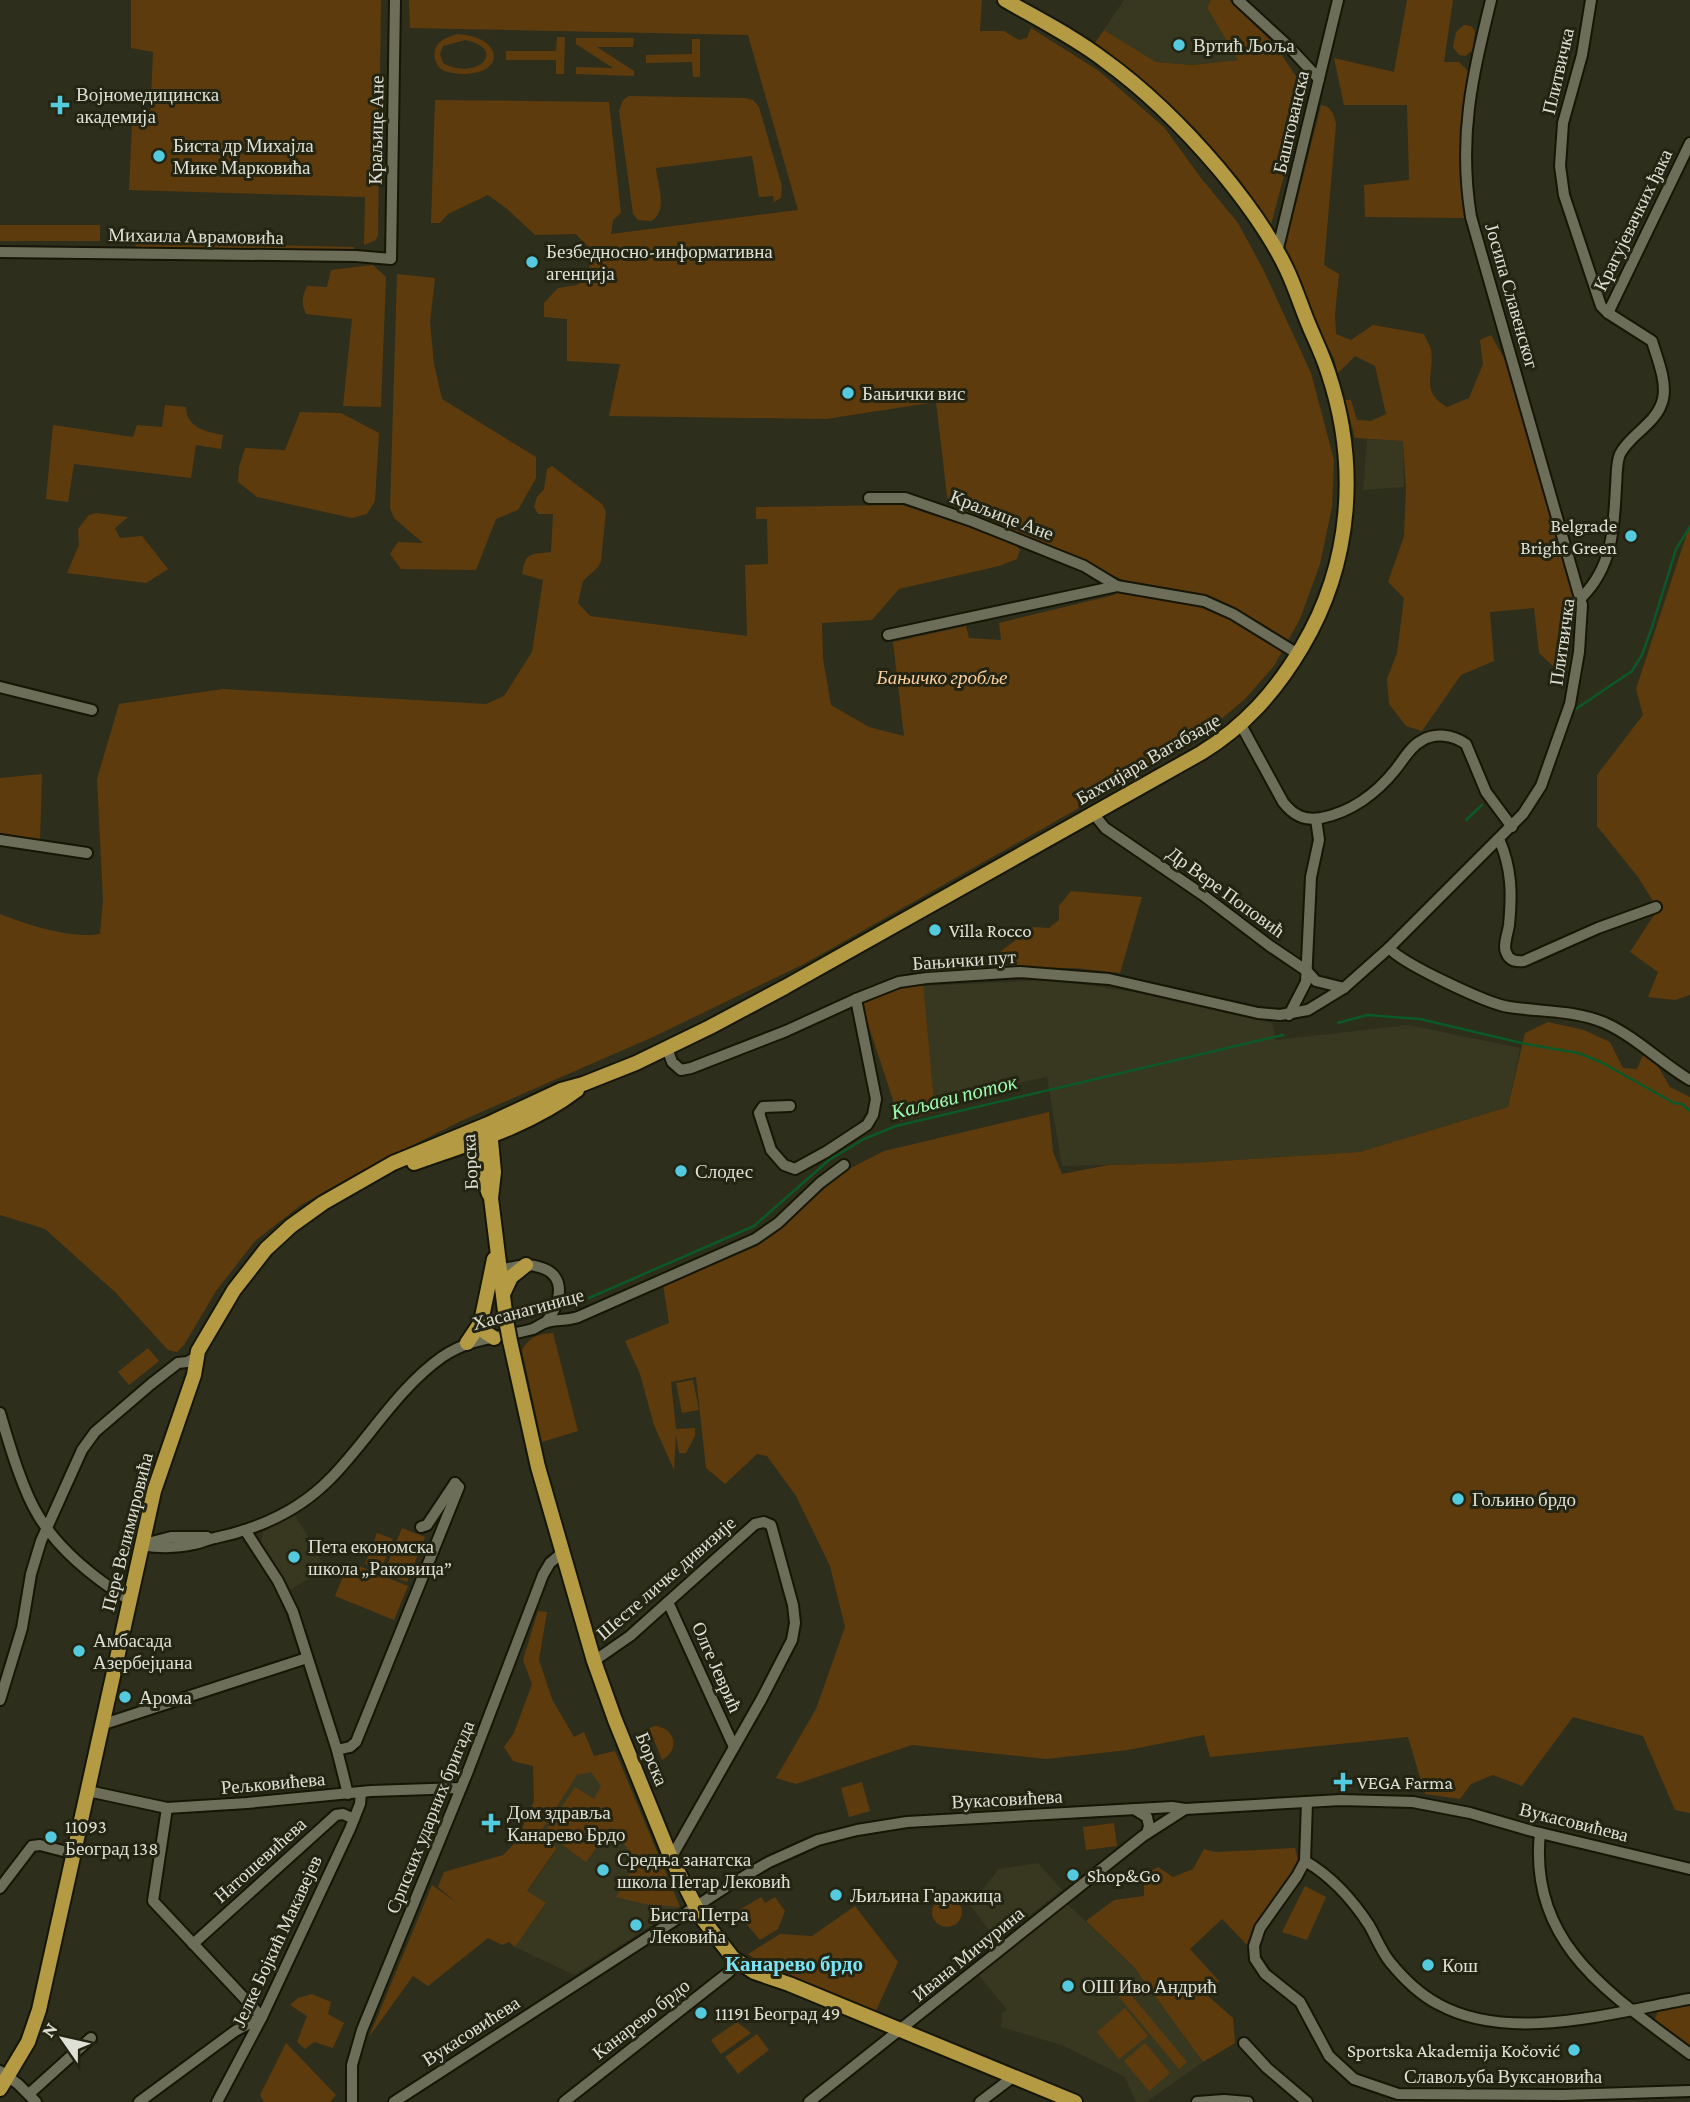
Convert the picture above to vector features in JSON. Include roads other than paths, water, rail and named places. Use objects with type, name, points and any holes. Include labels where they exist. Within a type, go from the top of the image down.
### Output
[{"type":"main road","name":"Бахтијара Вагабзаде","points":[[483,1133],[549,1109],[583,1084],[667,1048],[785,987],[1201,753],[1241,725],[1264,702],[1298,654],[1320,612],[1338,561],[1345,519],[1347,464],[1341,421],[1328,372],[1291,279],[1277,252],[1220,169],[1162,108],[1102,58],[1005,0]]},
{"type":"main road","name":"Пере Велимировића","points":[[3,2079],[28,2042],[36,2022],[104,1724],[146,1521],[194,1375],[196,1357],[218,1314],[266,1249],[303,1217],[348,1187],[393,1163],[483,1133]]},
{"type":"main road","name":"Борска","points":[[483,1133],[485,1183],[491,1198],[506,1320],[531,1438],[562,1553],[594,1661],[615,1720],[671,1857],[695,1907],[717,1939],[738,1962],[754,1972],[1075,2102]]},
{"type":"main road","points":[[497,1248],[506,1259],[526,1265]]},
{"type":"main road","points":[[467,1343],[481,1322],[497,1248]]},
{"type":"main road","points":[[503,1297],[509,1280],[526,1265]]},
{"type":"main road","points":[[481,1322],[485,1332],[494,1338]]},
{"type":"street","name":"Краљице Ане","points":[[391,260],[395,0]]},
{"type":"street","points":[[1238,0],[1288,46],[1318,79]]},
{"type":"street","name":"Баштованска","points":[[1277,252],[1338,0]]},
{"type":"street","name":"Јосипа Славенског","points":[[1491,0],[1468,104],[1465,143],[1467,193],[1471,217],[1581,597]]},
{"type":"street","name":"Плитвичка","points":[[1289,1014],[1308,1010],[1344,988],[1389,948],[1512,827],[1541,786],[1567,713],[1579,652],[1581,597],[1598,575],[1610,550],[1620,455],[1650,423],[1658,412],[1664,395],[1662,376],[1652,341],[1608,313],[1599,300],[1564,195],[1560,166],[1563,123],[1582,55],[1591,0]]},
{"type":"street","name":"Крагујевачких ђака","points":[[1608,313],[1690,144]]},
{"type":"street","name":"Михаила Аврамовића","points":[[0,252],[356,256],[391,260]]},
{"type":"street","name":"Краљице Ане","points":[[869,498],[905,498],[972,521],[1084,566],[1117,586]]},
{"type":"street","points":[[888,635],[1117,586],[1203,601],[1233,614],[1298,654]]},
{"type":"street","points":[[0,687],[92,710]]},
{"type":"street","points":[[1241,725],[1290,811],[1304,818],[1316,819],[1341,814],[1360,802],[1391,775],[1415,745],[1437,735],[1450,736],[1466,744],[1486,792],[1512,827]]},
{"type":"street","name":"Др Вере Поповић","points":[[1093,813],[1105,828],[1178,877],[1320,983],[1344,988]]},
{"type":"street","points":[[1289,1014],[1304,990],[1307,971],[1311,877],[1319,840],[1316,819]]},
{"type":"street","points":[[1499,839],[1511,876],[1512,894],[1505,947],[1509,957],[1516,962],[1656,906]]},
{"type":"street","points":[[0,840],[87,853]]},
{"type":"street","points":[[1389,948],[1396,956],[1496,1004],[1570,1014],[1605,1023],[1690,1080]]},
{"type":"street","name":"Бањички пут","points":[[667,1048],[676,1067],[681,1070],[691,1068],[786,1031],[899,982],[1020,972],[1109,979],[1258,1013],[1289,1014]]},
{"type":"street","points":[[790,1106],[763,1107],[759,1113],[771,1150],[789,1168],[800,1167],[817,1157],[862,1129],[870,1120],[876,1099],[856,999]]},
{"type":"street","name":"Хасанагинице","points":[[142,1545],[166,1547],[193,1544],[245,1530],[278,1516],[312,1495],[332,1477],[407,1390],[434,1363],[467,1343],[535,1328],[546,1322],[568,1320],[755,1239],[778,1223],[820,1183],[844,1166]]},
{"type":"street","points":[[500,1270],[526,1265],[549,1271],[556,1279],[568,1320]]},
{"type":"street","points":[[546,1322],[560,1299]]},
{"type":"street","points":[[0,1700],[18,1644],[31,1574],[46,1528],[77,1458],[95,1432],[178,1363],[196,1357]]},
{"type":"street","points":[[0,1413],[33,1506],[46,1528],[80,1565],[130,1600]]},
{"type":"street","points":[[337,1750],[350,1747],[356,1742],[459,1488],[455,1483],[427,1525],[421,1527]]},
{"type":"street","points":[[146,1521],[152,1528],[171,1537]]},
{"type":"street","name":"Шесте личке дивизије","points":[[594,1661],[621,1644],[755,1524],[764,1521],[771,1525],[791,1594],[793,1635],[777,1671],[671,1857]]},
{"type":"street","points":[[245,1530],[284,1591],[293,1612],[337,1750],[348,1794]]},
{"type":"street","name":"Хасанагинице","points":[[142,1545],[171,1537],[212,1538]]},
{"type":"street","name":"Српских ударних бригада","points":[[352,2102],[352,2065],[359,2039],[461,1788],[543,1575],[562,1553]]},
{"type":"street","name":"Олге Јеврић","points":[[668,1602],[734,1747]]},
{"type":"street","points":[[104,1724],[307,1658]]},
{"type":"street","name":"Рељковићева","points":[[88,1791],[167,1808],[361,1792],[461,1788]]},
{"type":"street","name":"Јелке Бојкић Макавејев","points":[[217,2102],[262,2017],[354,1819],[361,1792]]},
{"type":"street","name":"Вукасовићева","points":[[394,2102],[743,1877],[793,1851],[841,1833],[907,1822],[1172,1807],[1185,1809],[1381,1800],[1471,1813],[1690,1868]]},
{"type":"street","points":[[1307,1802],[1305,1861],[1327,1876],[1352,1901],[1368,1923],[1383,1953],[1403,1976],[1427,1998],[1446,2009],[1484,2020],[1520,2023],[1573,2020],[1690,1999]]},
{"type":"street","points":[[139,2102],[235,2031],[262,2017],[154,1903],[152,1898],[167,1808]]},
{"type":"street","points":[[1134,1809],[1147,1817],[1147,1833]]},
{"type":"street","name":"Ивана Мичурина","points":[[809,2102],[1147,1833],[1185,1809]]},
{"type":"street","name":"Натошевићева","points":[[193,1944],[336,1815],[343,1814],[354,1819]]},
{"type":"street","points":[[1540,1832],[1540,1880],[1559,1933],[1581,1966],[1607,1992],[1690,2054]]},
{"type":"street","points":[[0,1888],[32,1846],[40,1845],[75,1854]]},
{"type":"street","name":"Славољуба Вуксановића","points":[[1305,1861],[1259,1928],[1254,1947],[1255,1959],[1265,1974],[1300,2002],[1329,2056],[1354,2079],[1398,2094],[1563,2095],[1690,2091]]},
{"type":"street","name":"Канарево брдо","points":[[564,2102],[729,1972],[738,1962]]},
{"type":"street","points":[[3,2079],[32,2098],[91,2038]]},
{"type":"street","points":[[1244,2043],[1276,2076],[1307,2102]]},
{"type":"street","points":[[980,2102],[1013,2077]]},
{"type":"street","points":[[1197,2102],[1224,2099],[1248,2102]]},
{"type":"waterway","name":"Каљави поток","points":[[1573,711],[1632,671],[1642,655],[1676,549],[1690,527]]},
{"type":"waterway","points":[[1466,820],[1482,805]]},
{"type":"waterway","points":[[1338,1023],[1367,1015],[1420,1019],[1526,1044],[1578,1053],[1601,1062],[1674,1103],[1682,1104],[1690,1111]]},
{"type":"waterway","name":"Каљави поток","points":[[589,1298],[754,1226],[829,1160],[864,1139],[896,1126],[1283,1035]]},
{"type":"place","name":"Вртић Љоља","points":[[1179,45]]},
{"type":"place","name":"Војномедицинска академија","points":[[60,105]]},
{"type":"place","name":"Биста др Михајла Мике Марковића","points":[[159,156]]},
{"type":"place","name":"Безбедносно-информативна агенција","points":[[532,262]]},
{"type":"place","name":"Бањички вис","points":[[848,393]]},
{"type":"place","name":"Belgrade Bright Green","points":[[1631,536]]},
{"type":"place","name":"Villa Rocco","points":[[935,930]]},
{"type":"place","name":"Слодес","points":[[681,1171]]},
{"type":"place","name":"Гољино брдо","points":[[1458,1499]]},
{"type":"place","name":"Пета економска школа „Раковица”","points":[[294,1557]]},
{"type":"place","name":"Амбасада Азербејџана","points":[[79,1651]]},
{"type":"place","name":"Арома","points":[[125,1697]]},
{"type":"place","name":"VEGA Farma","points":[[1343,1782]]},
{"type":"place","name":"Дом здравља Канарево Брдо","points":[[491,1823]]},
{"type":"place","name":"11093 Београд 138","points":[[51,1837]]},
{"type":"place","name":"Средња занатска школа Петар Лековић","points":[[603,1870]]},
{"type":"place","name":"Shop&Go","points":[[1073,1875]]},
{"type":"place","name":"Љиљина Гаражица","points":[[836,1895]]},
{"type":"place","name":"Биста Петра Лековића","points":[[636,1925]]},
{"type":"place","name":"Кош","points":[[1428,1965]]},
{"type":"place","name":"ОШ Иво Андрић","points":[[1068,1986]]},
{"type":"place","name":"11191 Београд 49","points":[[701,2013]]},
{"type":"place","name":"Sportska Akademija Kočović","points":[[1574,2050]]},
{"type":"district","name":"Канарево брдо","points":[[794,1964]]},
{"type":"park label","name":"Бањичко гробље","points":[[942,677]]}]
